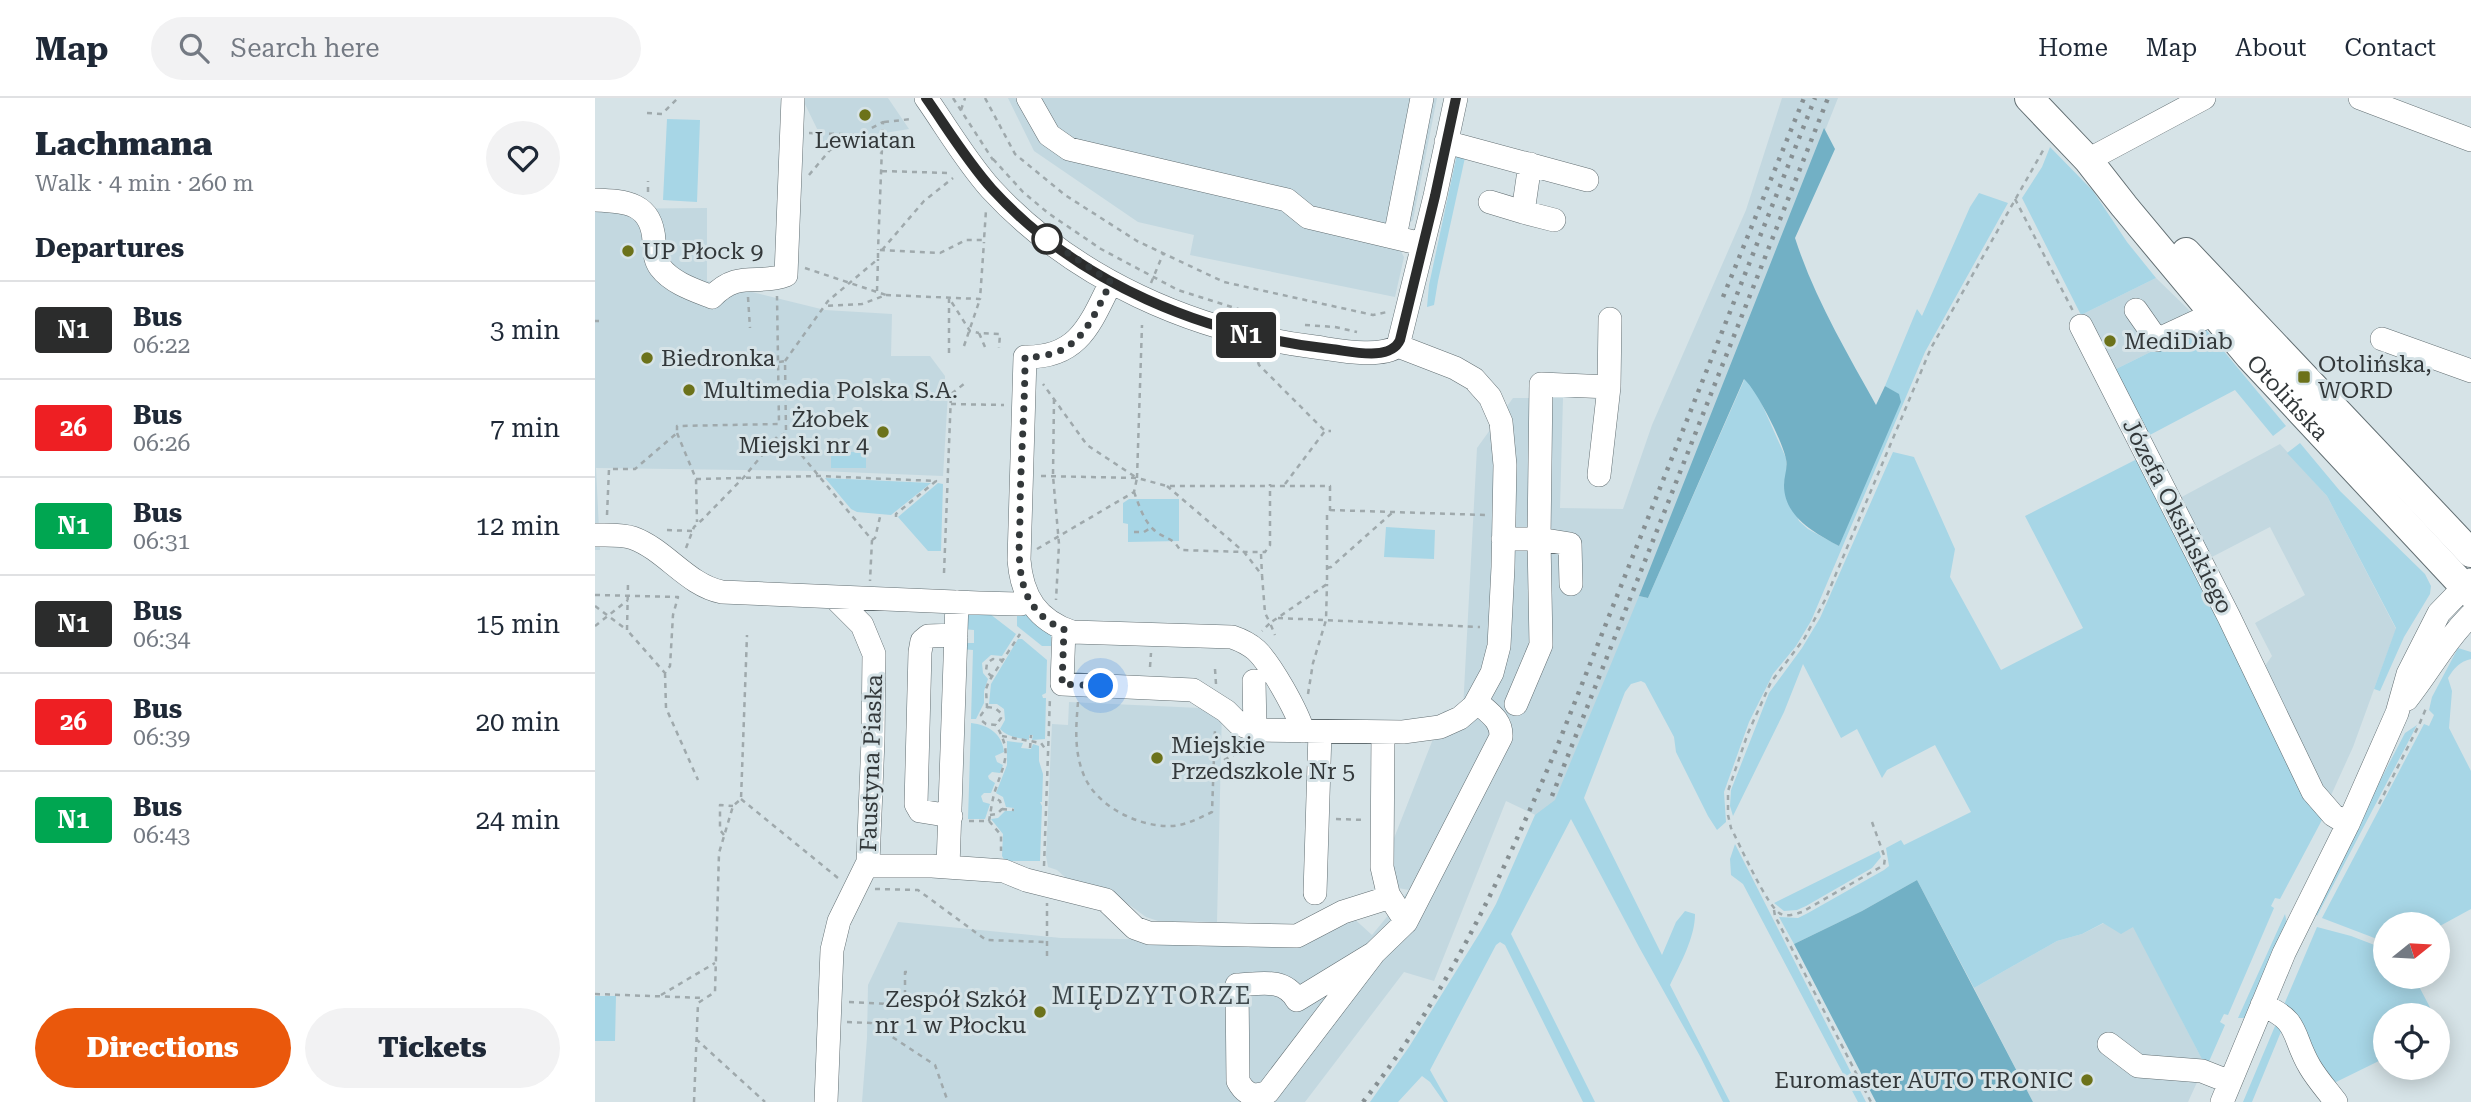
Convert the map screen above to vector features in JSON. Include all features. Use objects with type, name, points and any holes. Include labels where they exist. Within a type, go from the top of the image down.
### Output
[{"type":"main road","name":"Otolińska","points":[[2029,98],[2088,160],[2213,314],[2361,478],[2469,586]]},
{"type":"main road","name":"Otolińska","points":[[2088,160],[2137,194],[2209,278],[2471,553]]},
{"type":"street","points":[[595,200],[629,203],[648,216],[653,227],[655,258],[660,267],[672,279],[712,297],[722,287],[746,278],[782,272],[790,182],[793,98]]},
{"type":"street","points":[[926,98],[991,188],[1014,211],[1047,239],[1111,282],[1187,316],[1255,337],[1357,352],[1385,352],[1398,346],[1462,372],[1478,383],[1490,397],[1503,432],[1505,465],[1499,646],[1495,666],[1480,705],[1447,725],[1416,731],[1383,732],[1255,730],[1239,724],[1193,690],[1062,684],[1059,628]]},
{"type":"street","points":[[1028,98],[1049,135],[1069,149],[1287,200],[1308,217],[1422,244]]},
{"type":"street","points":[[1395,237],[1423,98]]},
{"type":"street","points":[[1398,346],[1456,98]]},
{"type":"street","points":[[2088,160],[2204,98]]},
{"type":"street","points":[[2360,98],[2471,140]]},
{"type":"street","points":[[1446,142],[1587,180]]},
{"type":"street","points":[[1523,212],[1530,164]]},
{"type":"street","points":[[1490,202],[1554,220]]},
{"type":"street","points":[[1111,282],[1087,330],[1079,339],[1052,355],[1025,357],[1020,475],[1019,560],[1022,579],[1030,600],[1044,618],[1059,628],[1078,633],[1232,637],[1245,642],[1259,653],[1299,719],[1311,731],[1317,818],[1315,893]]},
{"type":"street","points":[[2136,310],[2157,340],[2213,314]]},
{"type":"street","points":[[1598,475],[1609,387],[1610,319]]},
{"type":"street","name":"Józefa Oksińskiego","points":[[2081,326],[2229,617],[2313,792],[2333,815],[2348,824]]},
{"type":"street","points":[[2382,338],[2471,371]]},
{"type":"street","points":[[1374,953],[1297,1000],[1289,989],[1282,985],[1237,985],[1238,1081],[1243,1090],[1250,1095],[1268,1092],[1374,953],[1406,922],[1501,737],[1541,645],[1541,384],[1609,387]]},
{"type":"street","points":[[601,535],[636,539],[702,585],[717,591],[1021,604],[1030,600]]},
{"type":"street","points":[[1503,539],[1539,539],[1570,544],[1571,584]]},
{"type":"street","points":[[2109,1044],[2138,1066],[2202,1071],[2226,1092],[2305,907],[2348,824],[2397,713],[2408,674],[2435,620],[2469,586]]},
{"type":"street","name":"Faustyna Piaska","points":[[827,1102],[834,1012],[830,965],[834,937],[839,921],[868,868],[874,654],[862,625],[835,598]]},
{"type":"street","points":[[948,867],[957,602]]},
{"type":"street","points":[[2397,713],[2421,682],[2443,645],[2471,614]]},
{"type":"street","points":[[951,818],[920,811],[916,804],[920,652],[922,641],[928,636],[956,635]]},
{"type":"street","points":[[1254,681],[1255,730]]},
{"type":"street","points":[[1480,705],[1500,709],[1517,704]]},
{"type":"street","points":[[1480,705],[1499,723],[1501,737]]},
{"type":"street","points":[[1383,732],[1382,871],[1388,885],[1388,894],[1406,922]]},
{"type":"street","points":[[868,868],[948,867],[1000,870],[1106,900],[1135,928],[1144,932],[1288,937],[1303,933],[1343,912],[1381,900],[1388,894]]},
{"type":"street","points":[[2262,1005],[2288,1019],[2309,1065],[2336,1102]]},
{"type":"path","points":[[647,113],[662,114],[678,98]]},
{"type":"path","points":[[961,110],[965,98]]},
{"type":"path","points":[[985,98],[1015,154],[1065,195],[1137,241],[1224,282],[1373,315],[1393,311],[1406,314]]},
{"type":"path","points":[[790,182],[804,181],[830,150],[855,136],[883,122],[912,119]]},
{"type":"path","points":[[877,298],[883,122]]},
{"type":"path","points":[[1871,1102],[1731,828],[1728,791],[1748,733],[1771,682],[1804,639],[1825,600],[1931,348],[2056,125]]},
{"type":"path","points":[[792,132],[855,136]]},
{"type":"path","points":[[867,132],[881,153]]},
{"type":"path","points":[[993,159],[1023,192],[1048,214],[1101,248],[1178,290],[1282,321]]},
{"type":"path","points":[[881,171],[949,173]]},
{"type":"path","points":[[880,250],[924,201],[953,178]]},
{"type":"path","points":[[964,346],[980,299],[985,213],[991,188]]},
{"type":"path","points":[[2015,199],[2081,326]]},
{"type":"path","points":[[880,250],[940,253],[966,240],[984,240]]},
{"type":"path","points":[[684,555],[697,522],[696,479],[677,433],[677,426],[786,431],[785,361],[824,306],[878,259]]},
{"type":"path","points":[[872,540],[780,431],[778,362],[782,272],[801,267],[886,295],[980,299]]},
{"type":"path","points":[[746,278],[750,328]]},
{"type":"path","points":[[824,306],[862,304],[886,295]]},
{"type":"path","points":[[949,298],[969,331],[1000,334],[999,348]]},
{"type":"path","points":[[949,298],[949,353]]},
{"type":"path","points":[[1294,324],[1335,327],[1368,334]]},
{"type":"path","points":[[1142,325],[1137,478],[1134,492],[1142,513],[1152,527],[1177,542],[1182,550],[1265,552],[1270,545],[1270,484]]},
{"type":"path","points":[[979,333],[985,347]]},
{"type":"path","points":[[778,362],[785,361]]},
{"type":"path","points":[[1258,362],[1325,431],[1331,431]]},
{"type":"path","points":[[1041,382],[1087,445],[1137,478]]},
{"type":"path","points":[[944,573],[951,394],[964,384]]},
{"type":"path","points":[[1054,399],[1053,476],[1059,536],[1059,628]]},
{"type":"path","points":[[951,404],[1004,405]]},
{"type":"path","points":[[697,522],[744,477],[780,431]]},
{"type":"path","points":[[1285,484],[1325,431]]},
{"type":"path","points":[[601,535],[609,469],[635,469],[677,433]]},
{"type":"path","points":[[1020,475],[1137,478],[1167,486],[1330,486],[1330,510],[1327,514],[1326,620],[1306,697]]},
{"type":"path","points":[[696,479],[819,476],[936,481],[896,514],[895,519]]},
{"type":"path","points":[[1167,486],[1244,552],[1262,575]]},
{"type":"path","points":[[1028,555],[1134,492]]},
{"type":"path","points":[[1330,510],[1504,515]]},
{"type":"path","points":[[1327,568],[1393,512]]},
{"type":"path","points":[[868,598],[872,540],[875,538],[880,517]]},
{"type":"path","points":[[1134,532],[1144,532],[1152,527]]},
{"type":"path","points":[[667,530],[692,531]]},
{"type":"path","points":[[1261,552],[1265,613],[1275,635]]},
{"type":"path","points":[[627,630],[628,583]]},
{"type":"path","points":[[1262,631],[1327,584]]},
{"type":"path","points":[[595,595],[628,598],[678,597],[673,615],[670,666],[665,673],[666,708],[698,780]]},
{"type":"path","points":[[595,626],[628,598]]},
{"type":"path","points":[[595,606],[627,630],[665,673]]},
{"type":"path","points":[[1278,618],[1500,627]]},
{"type":"path","points":[[996,725],[982,721],[986,707],[986,689],[1020,634]]},
{"type":"path","points":[[694,1102],[698,1003],[715,992],[718,858],[733,806],[741,799],[747,635]]},
{"type":"path","points":[[992,677],[986,671],[986,663],[993,659],[1003,660]]},
{"type":"path","points":[[1078,685],[1076,740],[1083,775],[1104,802],[1132,821],[1166,826],[1188,823],[1212,812],[1215,669]]},
{"type":"path","points":[[1047,956],[1047,885],[1043,863],[1042,804],[1050,695]]},
{"type":"path","points":[[986,707],[995,708],[1001,713],[996,725]]},
{"type":"path","points":[[989,821],[1006,759],[1002,736],[996,725]]},
{"type":"path","points":[[1224,760],[1243,750],[1255,730]]},
{"type":"path","points":[[1030,748],[1031,735]]},
{"type":"path","points":[[1002,736],[1041,743],[1047,751]]},
{"type":"path","points":[[994,797],[1000,801],[1002,809]]},
{"type":"path","points":[[741,799],[838,878]]},
{"type":"path","points":[[724,835],[720,830],[720,806],[733,806]]},
{"type":"path","points":[[990,815],[997,814],[1002,809],[1014,810]]},
{"type":"path","points":[[951,818],[989,821],[1001,835],[1000,856]]},
{"type":"path","points":[[1317,818],[1382,821]]},
{"type":"path","points":[[1774,910],[1790,915],[1802,912],[1884,865],[1885,858],[1872,822]]},
{"type":"path","points":[[868,868],[918,890],[986,940],[1047,942]]},
{"type":"path","points":[[661,995],[715,963]]},
{"type":"path","points":[[905,1005],[905,972],[912,972]]},
{"type":"path","points":[[595,994],[705,998]]},
{"type":"path","points":[[834,1012],[905,1005],[933,1009]]},
{"type":"path","points":[[834,1012],[871,1023],[935,1065],[948,1102]]},
{"type":"path","points":[[696,1039],[765,1102]]},
{"type":"shaded area","points":[[802,98],[888,98],[909,129],[824,143]]},
{"type":"shaded area","points":[[1008,98],[1437,98],[1413,220],[1403,228],[1398,246],[1404,257],[1395,297],[1190,255],[1194,235],[1138,222],[1034,151]]},
{"type":"shaded area","points":[[1782,98],[1838,98],[1550,822],[1506,801],[1434,981],[1404,972],[1305,1102],[862,1102],[868,985],[898,922],[1061,938],[1296,942],[1350,915],[1372,935],[1409,890],[1376,884],[1444,711],[1463,709],[1477,448],[1513,398],[1563,398],[1560,508],[1623,509],[1652,425],[1746,210]]},
{"type":"shaded area","points":[[667,119],[700,120],[697,202],[663,200]]},
{"type":"shaded area","points":[[1824,128],[1835,149],[1795,238],[1821,303],[1876,405],[1885,386],[1899,394],[1901,402],[1839,546],[1803,523],[1789,506],[1784,485],[1787,466],[1784,451],[1762,404],[1744,379],[1648,598],[1639,596]]},
{"type":"shaded area","points":[[2050,147],[2093,191],[2127,242],[2156,278],[2081,315],[2022,198],[2042,167]]},
{"type":"shaded area","points":[[1466,153],[1434,305],[1427,307],[1429,285],[1457,154]]},
{"type":"shaded area","points":[[1979,193],[2008,203],[1925,352],[1811,621],[1796,646],[1773,674],[1749,722],[1724,792],[1726,822],[1717,830],[1708,816],[1676,752],[1674,737],[1645,683],[1641,681],[1631,684],[1625,692],[1584,798],[1662,955],[1676,922],[1685,911],[1695,914],[1690,941],[1670,985],[1730,1102],[1723,1102],[1571,819],[1511,934],[1595,1102],[1583,1102],[1505,945],[1500,942],[1430,1070],[1448,1102],[1444,1102],[1430,1082],[1422,1076],[1398,1102],[1370,1102],[1409,1047],[1481,931],[1496,904],[1535,815],[1555,800],[1639,596],[1648,598],[1745,378],[1755,389],[1786,458],[1784,484],[1799,521],[1839,546],[1898,394],[1885,386],[1917,309],[1922,316],[1970,207]]},
{"type":"shaded area","points":[[707,208],[707,281],[825,310],[892,314],[891,356],[930,356],[945,376],[945,391],[948,393],[943,476],[819,471],[596,468],[600,550],[595,550],[595,209]]},
{"type":"shaded area","points":[[2156,278],[2203,326],[2110,372],[2081,315]]},
{"type":"shaded area","points":[[2203,326],[2286,426],[2273,436],[2235,390],[2146,437],[2110,372]]},
{"type":"shaded area","points":[[2300,443],[2340,491],[2425,574],[2431,586],[2430,594],[2404,637],[2380,691],[2374,689],[2396,628],[2327,496],[2287,453]]},
{"type":"shaded area","points":[[2280,444],[2327,496],[2396,629],[2353,747],[2328,802],[2262,670],[2272,656],[2255,623],[2305,595],[2270,527],[2208,559],[2178,499]]},
{"type":"shaded area","points":[[831,452],[866,452],[866,468],[831,468]]},
{"type":"shaded area","points":[[1893,452],[1914,457],[1955,549],[1950,577],[2001,670],[2083,628],[2025,516],[2141,457],[2323,818],[2280,899],[2275,898],[2271,906],[2274,908],[2228,1015],[2224,1014],[2220,1022],[2225,1025],[2207,1066],[2133,927],[2121,934],[2103,923],[2082,934],[2057,941],[1974,988],[1917,880],[1862,911],[1794,944],[1779,917],[1798,918],[1808,913],[1889,866],[1886,848],[1901,840],[1904,845],[1971,812],[1935,745],[1887,770],[1882,778],[1857,729],[1841,738],[1803,664],[1784,712],[1733,816],[1730,806],[1731,790],[1769,693],[1820,618]]},
{"type":"shaded area","points":[[825,478],[931,483],[891,515],[851,509]]},
{"type":"shaded area","points":[[938,483],[943,484],[941,551],[928,551],[898,517]]},
{"type":"shaded area","points":[[1129,499],[1179,499],[1179,541],[1128,542],[1128,524],[1123,523],[1123,503]]},
{"type":"shaded area","points":[[1386,527],[1435,530],[1434,559],[1384,557]]},
{"type":"shaded area","points":[[1017,609],[1030,610],[1051,629],[1051,646],[1042,646],[1017,626]]},
{"type":"shaded area","points":[[969,613],[990,614],[1016,634],[1002,656],[991,655],[982,663],[983,673],[988,679],[984,703],[976,719],[971,719],[973,650],[961,649],[962,643],[974,643],[974,630],[962,629],[963,617]]},
{"type":"shaded area","points":[[1018,639],[1022,639],[1047,660],[1046,693],[1042,695],[1046,698],[1045,739],[1032,740],[1033,735],[1029,735],[1029,740],[1006,734],[1000,729],[1005,720],[1004,709],[997,704],[989,704],[991,684]]},
{"type":"shaded area","points":[[2458,648],[2471,652],[2471,659],[2457,666],[2448,678],[2452,691],[2449,728],[2471,771],[2471,909],[2450,920],[2450,912],[2373,912],[2373,937],[2322,918],[2424,724],[2429,726],[2434,715],[2429,710],[2432,697]]},
{"type":"shaded area","points":[[1069,702],[1222,709],[1217,922],[1158,921],[1146,917],[1106,888],[1066,878],[1057,870],[1048,867],[1046,856],[1052,724],[1068,725]]},
{"type":"shaded area","points":[[971,723],[993,731],[1003,745],[1004,752],[995,756],[997,762],[1003,765],[1000,773],[992,772],[988,776],[995,783],[991,793],[981,796],[983,802],[990,804],[985,819],[968,819]]},
{"type":"shaded area","points":[[2417,725],[2317,916],[2313,909],[2405,733]]},
{"type":"shaded area","points":[[1007,741],[1023,743],[1021,748],[1031,749],[1033,744],[1039,746],[1039,761],[1043,774],[1040,861],[1005,861],[1002,856],[1003,834],[991,819],[998,818],[1005,811],[1014,811],[1014,808],[1006,807],[1003,797],[996,793],[1007,765]]},
{"type":"shaded area","points":[[1735,844],[1866,1102],[1858,1102],[1743,884],[1731,875],[1730,859]]},
{"type":"shaded area","points":[[1879,851],[1881,857],[1872,868],[1806,906],[1784,911],[1774,903]]},
{"type":"shaded area","points":[[1917,880],[2033,1102],[1876,1102],[1794,944],[1862,911]]},
{"type":"shaded area","points":[[2285,914],[2287,923],[2245,1018],[2238,1018]]},
{"type":"shaded area","points":[[2104,923],[2134,927],[2205,1065],[2188,1102],[2033,1102],[1974,988],[2057,941],[2082,934]]},
{"type":"shaded area","points":[[2317,927],[2373,944],[2373,989],[2420,989],[2428,1003],[2373,1003],[2373,1064],[2332,1084],[2283,1007]]},
{"type":"shaded area","points":[[595,996],[616,996],[615,1041],[595,1041]]},
{"type":"shaded area","points":[[2278,1019],[2285,1022],[2252,1102],[2243,1102]]},
{"type":"railway","points":[[1723,297],[1804,98]]},
{"type":"railway","points":[[1363,1102],[1394,1061],[1448,975],[1516,840],[1557,747],[1815,98]]},
{"type":"railway","points":[[1552,796],[1828,98]]},
{"type":"bus line","name":"N1","points":[[926,98],[981,176],[1014,211],[1047,239],[1111,282],[1144,299],[1205,323],[1255,337],[1357,352],[1385,352],[1398,346],[1400,340],[1456,98]]},
{"type":"place","name":"Lewiatan","points":[[865,115]]},
{"type":"place","name":"UP Płock 9","points":[[628,251]]},
{"type":"place","name":"MediDiab","points":[[2110,341]]},
{"type":"place","name":"Biedronka","points":[[647,358]]},
{"type":"place","name":"Otolińska, WORD","points":[[2304,377]]},
{"type":"place","name":"Multimedia Polska S.A.","points":[[689,390]]},
{"type":"place","name":"Żłobek Miejski nr 4","points":[[883,432]]},
{"type":"place","name":"Miejskie Przedszkole Nr 5","points":[[1157,758]]},
{"type":"place","name":"Zespół Szkół nr 1 w Płocku","points":[[1040,1012]]},
{"type":"place","name":"Euromaster AUTO TRONIC","points":[[2087,1080]]},
{"type":"district","name":"MIĘDZYTORZE","points":[[1152,996]]},
{"type":"route","points":[[1047,239],[1111,282],[1084,335],[1052,355],[1025,357],[1020,475],[1020,570],[1026,593],[1037,611],[1048,622],[1064,629],[1062,684],[1101,686]]}]
